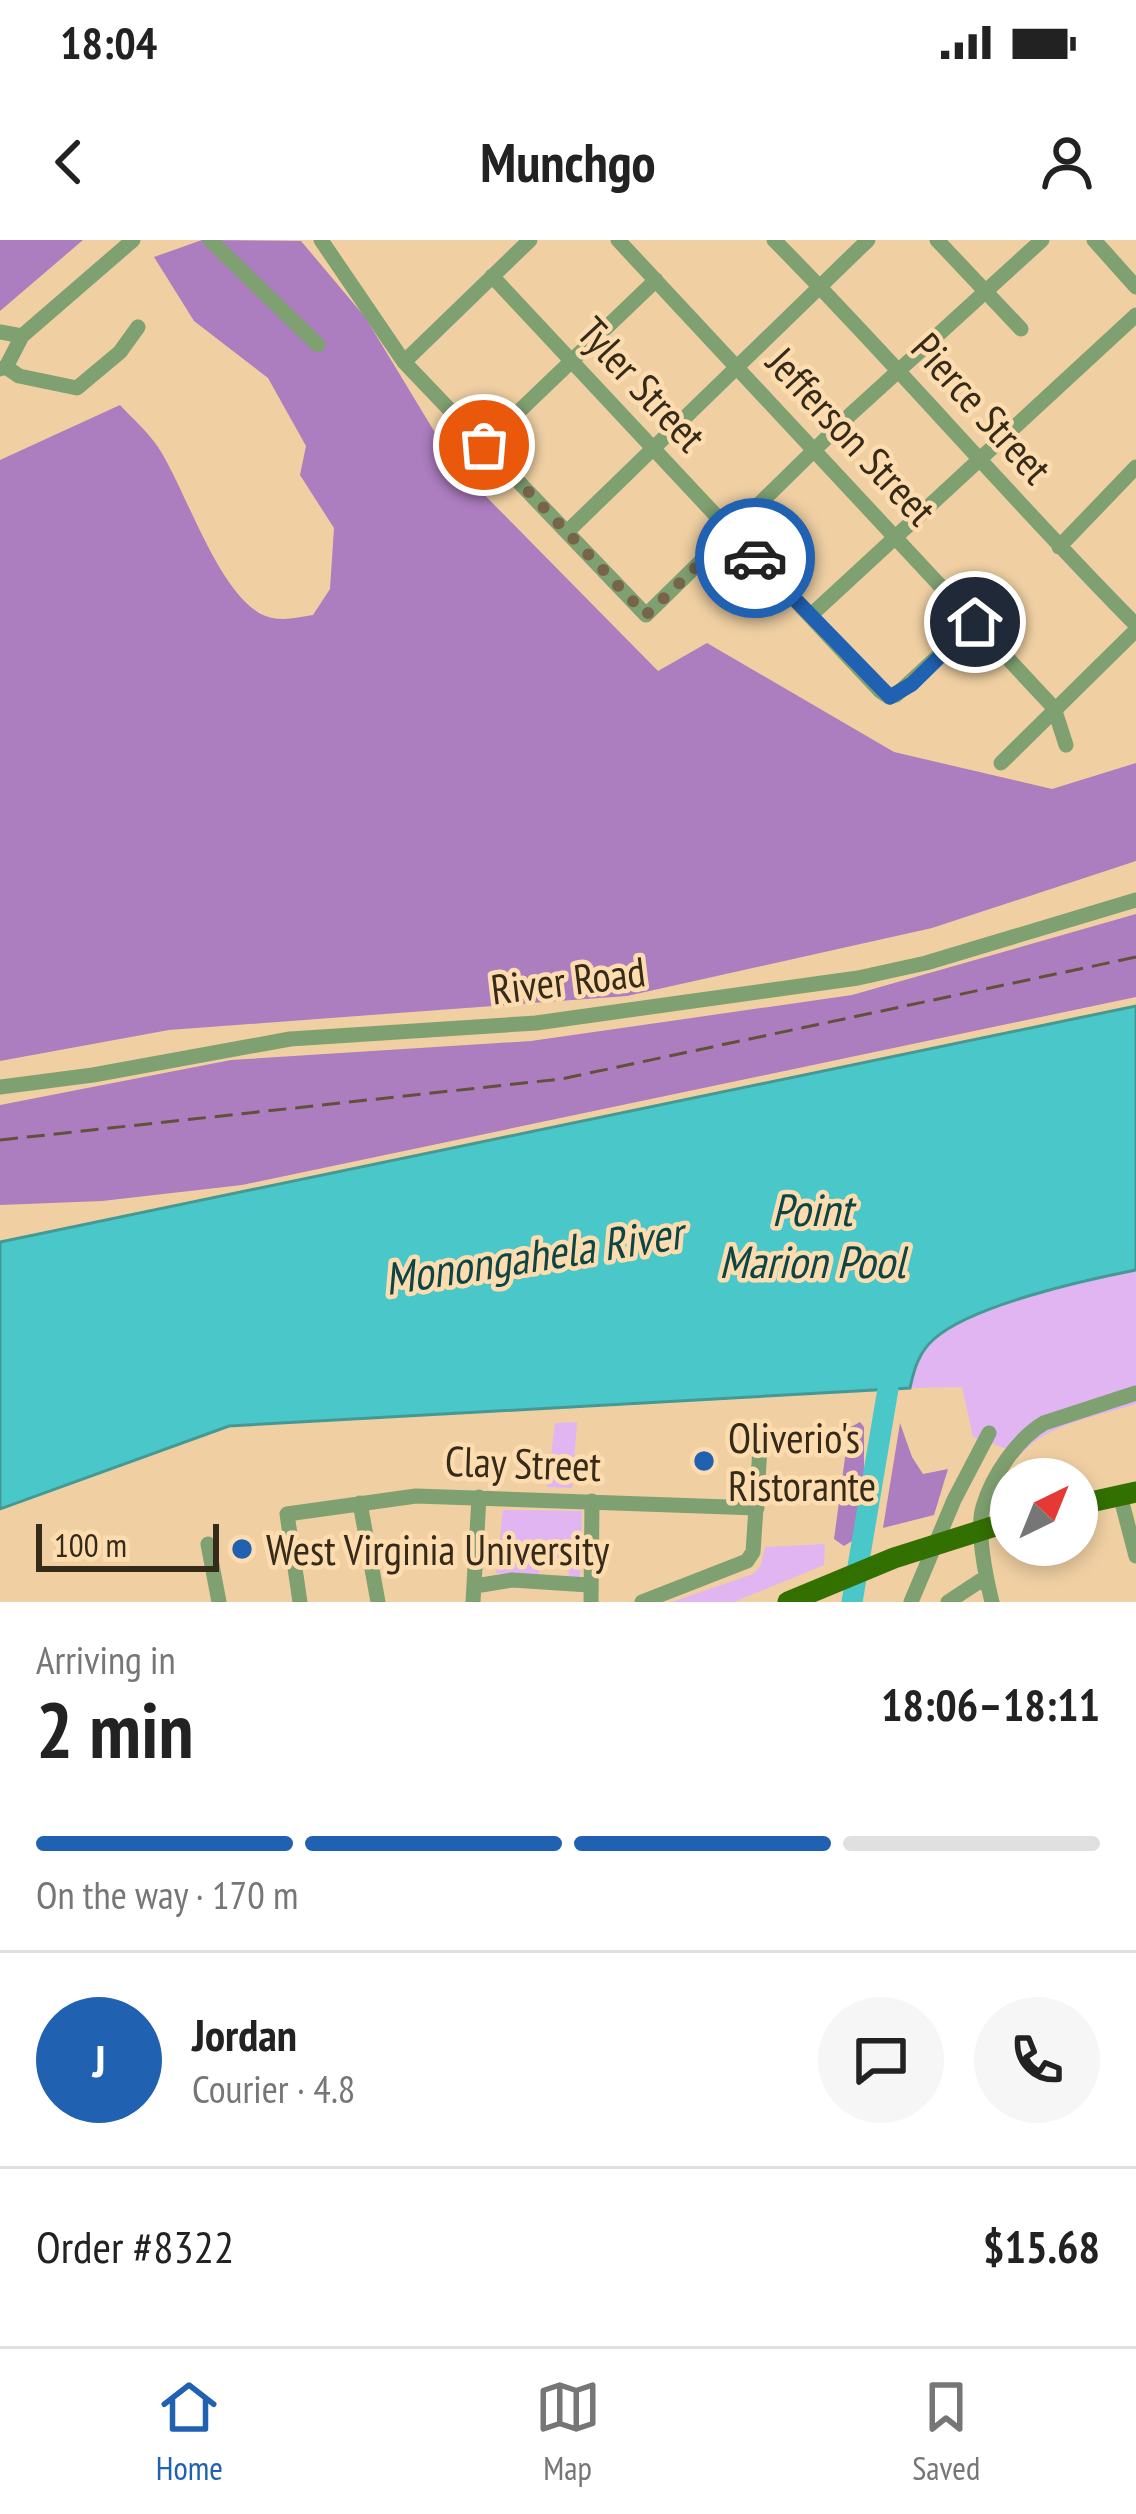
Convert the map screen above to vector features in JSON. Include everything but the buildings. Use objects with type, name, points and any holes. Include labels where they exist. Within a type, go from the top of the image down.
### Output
[{"type":"main road","points":[[1098,1500],[1128,1493]]},
{"type":"main road","points":[[789,1602],[990,1526]]},
{"type":"street","points":[[134,240],[22,336],[3,368],[77,388],[120,352],[138,327]]},
{"type":"street","points":[[210,240],[319,345]]},
{"type":"street","points":[[321,240],[404,362],[646,615],[900,368],[1042,240]]},
{"type":"street","points":[[404,362],[530,240]]},
{"type":"street","name":"Jefferson Street","points":[[617,240],[1054,708],[1066,745]]},
{"type":"street","name":"Pierce Street","points":[[774,240],[900,368],[1136,628]]},
{"type":"street","points":[[567,532],[868,240]]},
{"type":"street","points":[[937,240],[1021,329]]},
{"type":"street","points":[[1094,240],[1136,287]]},
{"type":"street","name":"Tyler Street","points":[[492,276],[890,697],[912,684],[975,622]]},
{"type":"street","points":[[484,445],[656,280]]},
{"type":"street","points":[[810,616],[1136,315]]},
{"type":"street","points":[[0,332],[22,336]]},
{"type":"street","points":[[1059,548],[1136,467]]},
{"type":"street","points":[[1001,763],[1136,628]]},
{"type":"street","name":"River Road","points":[[0,1087],[93,1076],[290,1039],[536,1024],[858,978],[926,963],[1136,900]]},
{"type":"street","points":[[992,1602],[982,1509],[1007,1460],[1044,1423],[1136,1393]]},
{"type":"street","points":[[911,1602],[954,1500],[989,1433]]},
{"type":"street","points":[[642,1602],[747,1561],[753,1552],[760,1434]]},
{"type":"street","points":[[1128,1493],[1136,1556]]},
{"type":"street","name":"Clay Street","points":[[300,1602],[287,1514],[416,1496],[757,1508]]},
{"type":"street","points":[[479,1498],[474,1594],[512,1580],[590,1593],[592,1501]]},
{"type":"street","points":[[360,1503],[378,1602]]},
{"type":"street","points":[[208,1544],[218,1602]]},
{"type":"street","points":[[948,1602],[986,1577]]},
{"type":"shaded area","points":[[0,240],[83,240],[0,311]]},
{"type":"shaded area","points":[[202,240],[301,241],[365,317],[454,464],[658,671],[707,643],[894,752],[1052,789],[1136,763],[1136,861],[932,928],[627,996],[169,1030],[0,1061],[0,460],[120,405],[158,447],[215,560],[243,600],[266,616],[293,618],[313,615],[330,589],[334,528],[300,475],[306,446],[268,378],[194,321],[154,257]]},
{"type":"shaded area","points":[[1136,914],[1136,997],[242,1185],[102,1201],[0,1205],[0,1105],[231,1060],[531,1041],[852,995]]},
{"type":"shaded area","points":[[1136,1270],[1136,1404],[1059,1428],[1021,1454],[973,1437],[962,1387],[910,1388],[924,1349],[951,1327],[1030,1296]]},
{"type":"shaded area","points":[[577,1422],[572,1488],[547,1487],[555,1423]]},
{"type":"shaded area","points":[[860,1422],[864,1427],[864,1484],[855,1539],[844,1546],[834,1539],[849,1428]]},
{"type":"shaded area","points":[[900,1423],[923,1474],[948,1469],[934,1515],[883,1528]]},
{"type":"shaded area","points":[[503,1510],[582,1511],[580,1580],[569,1577],[568,1563],[541,1562],[538,1578],[496,1573]]},
{"type":"shaded area","points":[[825,1544],[824,1565],[734,1602],[672,1602],[753,1574],[761,1565],[765,1547]]},
{"type":"water","name":"Point Marion Pool","points":[[1136,1006],[1136,1270],[1030,1296],[951,1327],[924,1349],[910,1388],[229,1426],[0,1509],[0,1242]]},
{"type":"waterway","points":[[852,1602],[888,1389],[884,1366]]},
{"type":"railway","points":[[0,1140],[561,1079],[1136,957]]},
{"type":"way so far","points":[[484,445],[646,615],[732,533],[755,558]]},
{"type":"place","name":"Oliverio's Ristorante","points":[[704,1461]]},
{"type":"place","name":"West Virginia University","points":[[242,1549]]},
{"type":"route","points":[[755,558],[890,697],[912,684],[975,622]]},
{"type":"water label","name":"Monongahela River","points":[[533,1255]]}]
